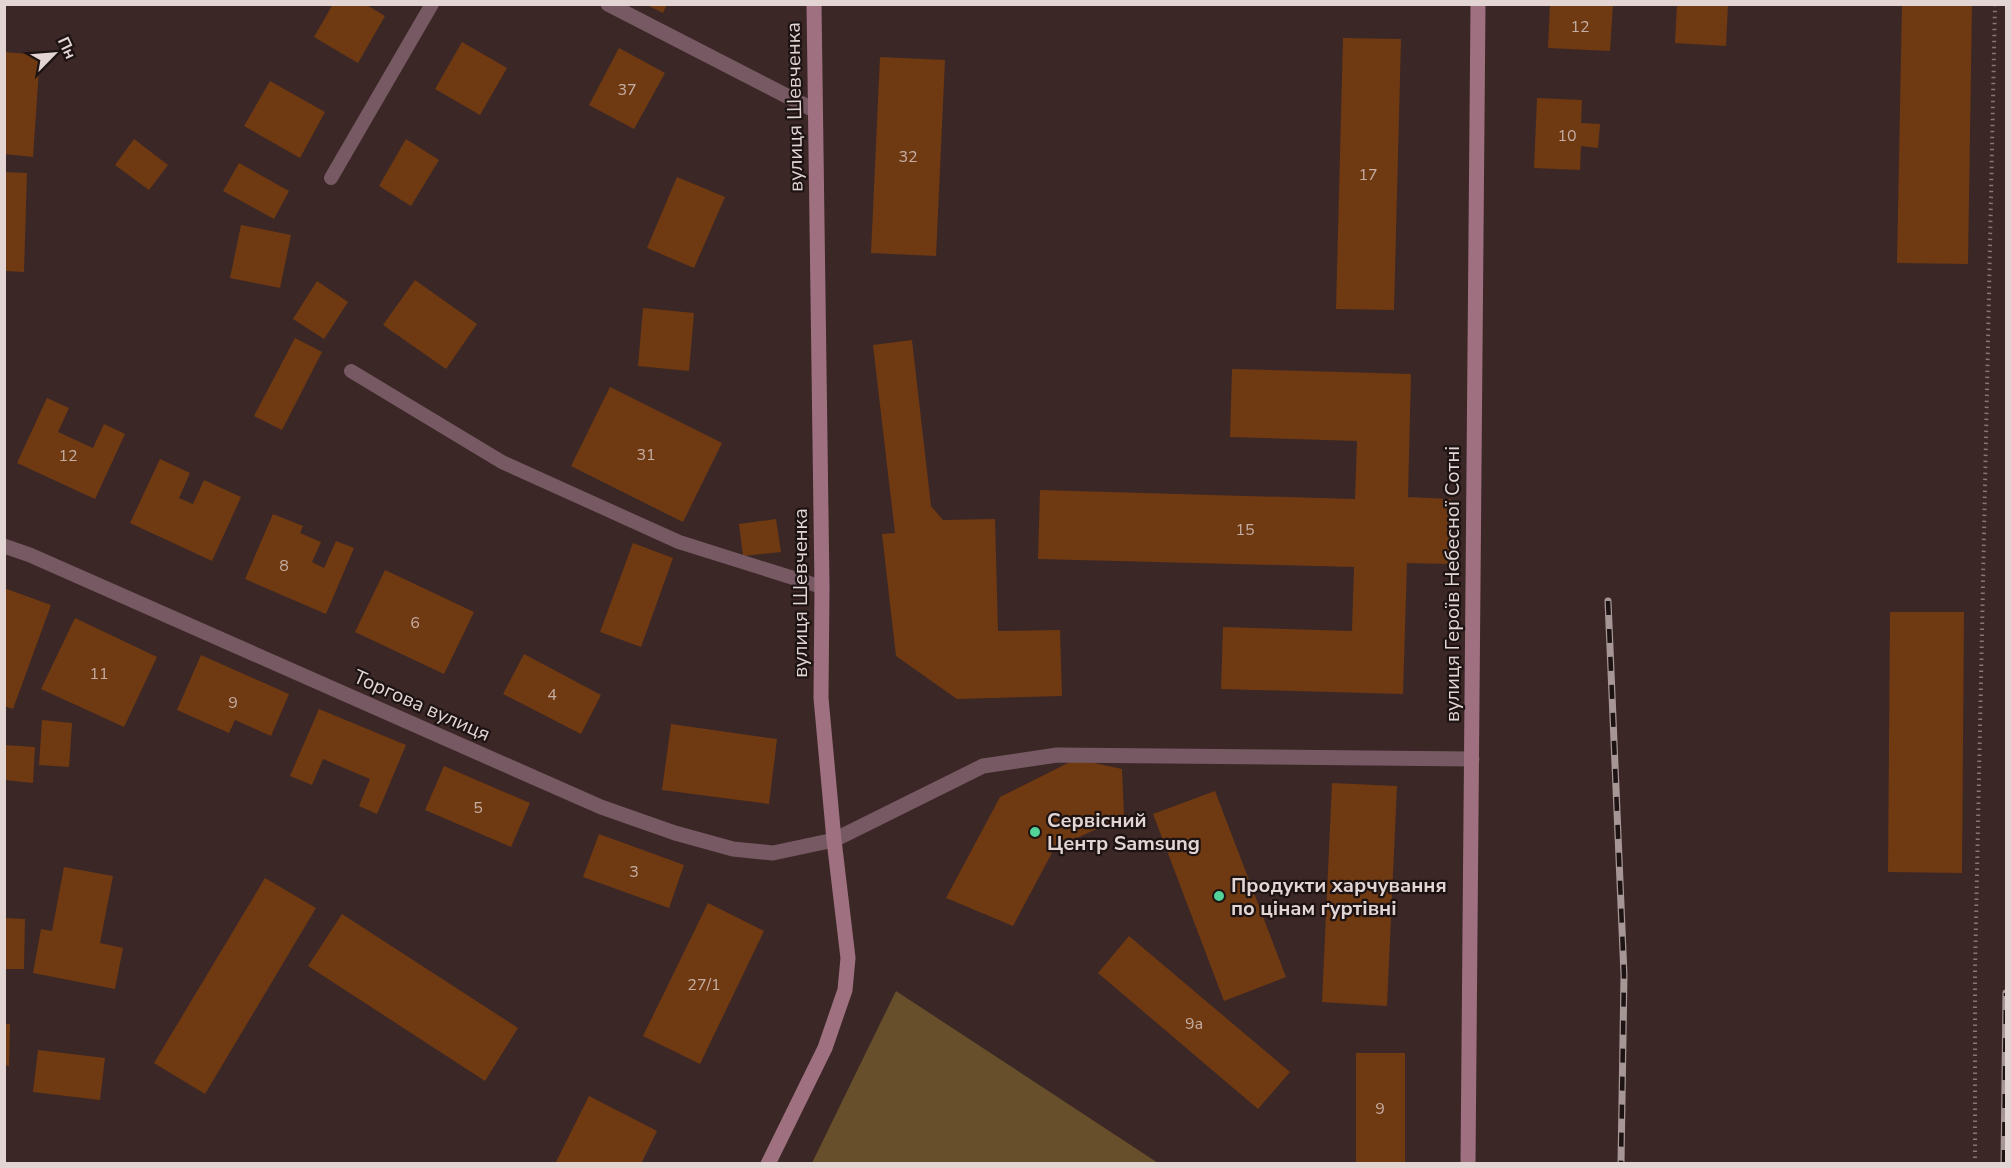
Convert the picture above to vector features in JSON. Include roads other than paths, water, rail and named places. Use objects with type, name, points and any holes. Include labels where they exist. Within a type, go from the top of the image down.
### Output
[{"type":"street","points":[[608,4],[814,110]]},
{"type":"street","name":"вулиця Шевченка","points":[[768,1164],[825,1048],[845,990],[848,958],[821,698],[822,587],[814,4]]},
{"type":"street","name":"вулиця Героїв Небесної Сотні","points":[[1468,1164],[1478,4]]},
{"type":"street","name":"Торгова вулиця","points":[[4,546],[30,555],[601,807],[675,833],[733,849],[773,853],[834,840],[983,766],[1024,759],[1057,755],[1472,759]]},
{"type":"lane","points":[[331,178],[432,4]]},
{"type":"lane","points":[[351,370],[513,467],[679,542],[822,587]]},
{"type":"railway","points":[[1608,601],[1624,975],[1621,1164]]},
{"type":"railway","points":[[2004,1164],[2006,993]]},
{"type":"place","name":"Сервісний Центр Samsung","points":[[1035,832]]},
{"type":"place","name":"Продукти харчування по цінам ґуртівні","points":[[1219,896]]}]
